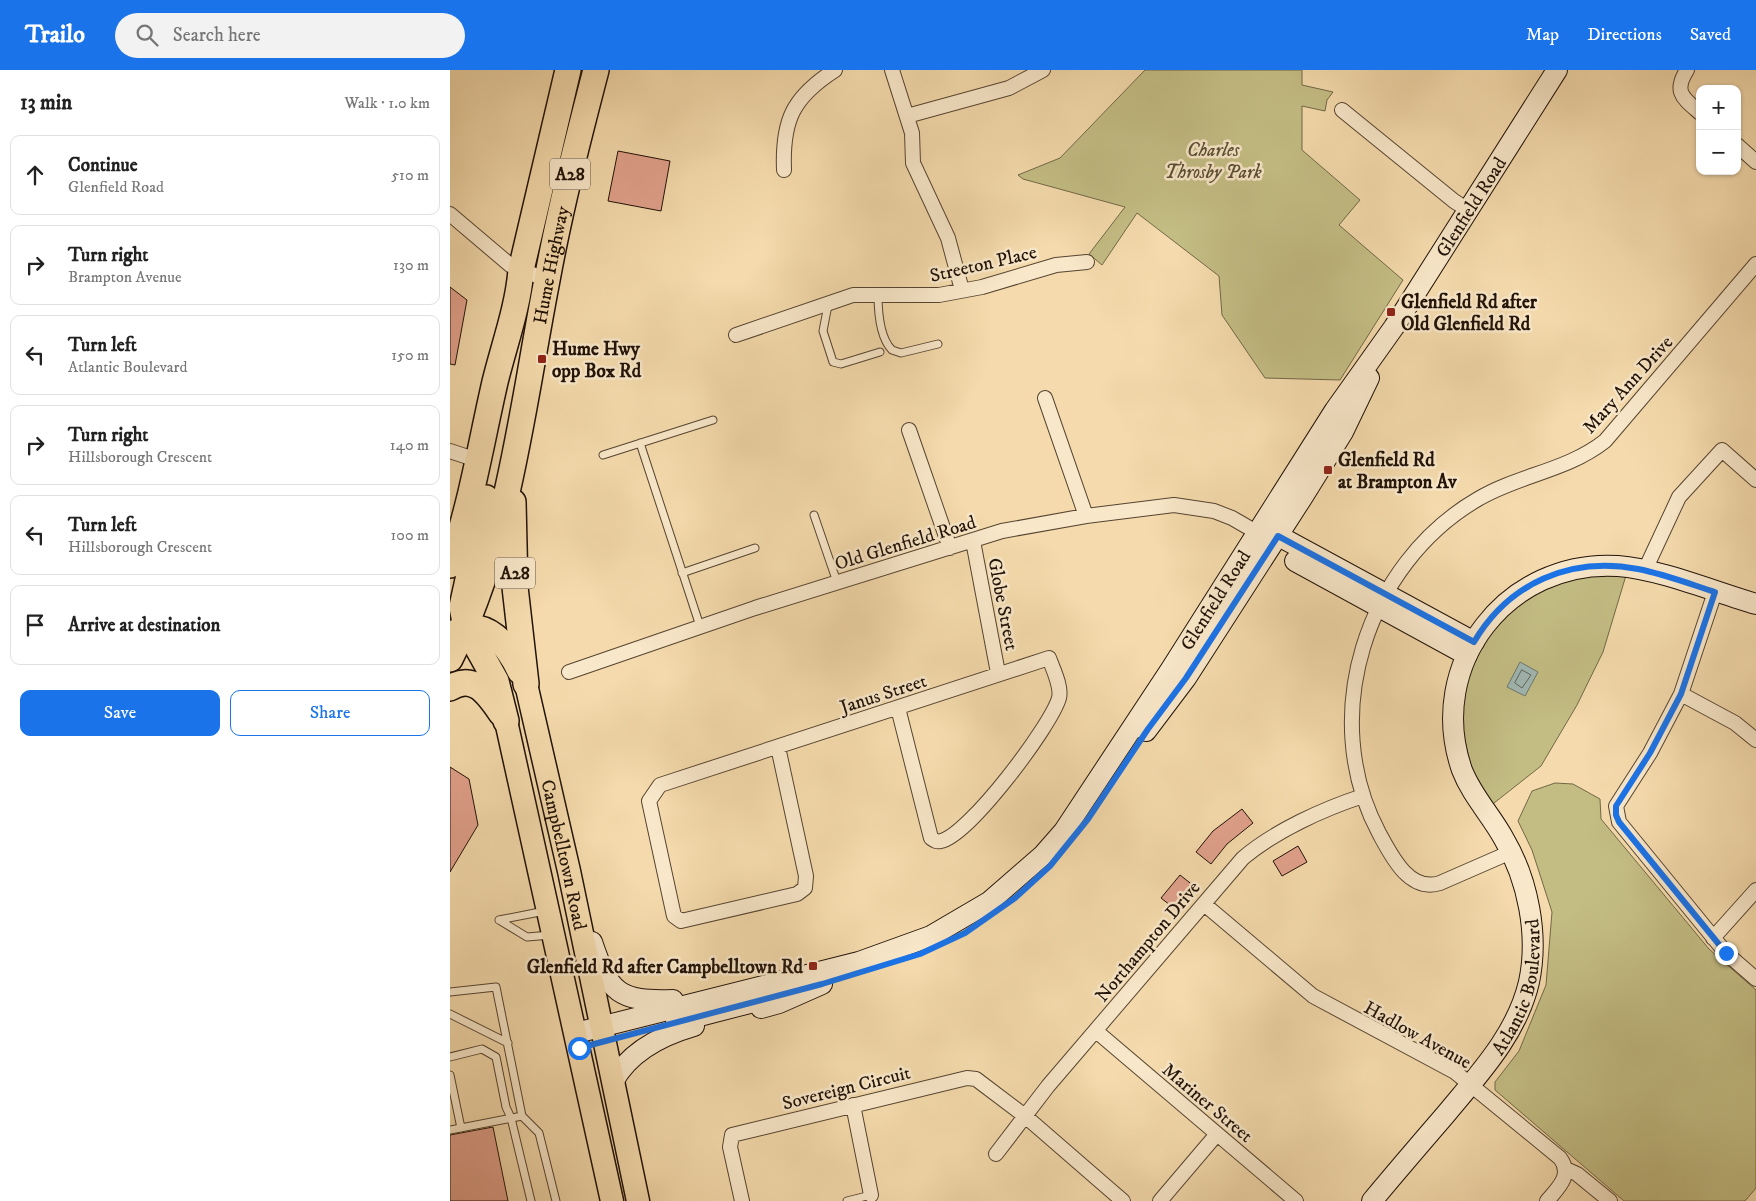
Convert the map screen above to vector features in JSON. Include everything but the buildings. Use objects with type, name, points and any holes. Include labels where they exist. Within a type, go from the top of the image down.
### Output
[{"type":"highway","name":"Hume Highway","points":[[477,460],[568,70]]},
{"type":"highway","name":"Hume Highway","points":[[513,462],[547,280],[596,70]]},
{"type":"highway","points":[[506,721],[496,681],[458,632],[463,596],[499,438],[520,280]]},
{"type":"highway","name":"A28","points":[[450,565],[466,512],[477,460]]},
{"type":"highway","name":"A28","points":[[450,659],[458,632],[486,575],[513,462]]},
{"type":"highway","name":"A28","points":[[513,462],[515,587],[526,684]]},
{"type":"highway","points":[[458,632],[486,630],[496,636],[512,654],[526,684]]},
{"type":"highway","points":[[450,688],[460,683],[471,683],[481,687],[506,721]]},
{"type":"main road","name":"Glenfield Road","points":[[603,1034],[742,990],[859,962],[931,936],[989,902],[1043,855],[1069,824],[1343,432],[1383,344],[1557,70]]},
{"type":"main road","name":"Glenfield Road","points":[[578,1040],[822,984],[920,954],[965,933],[1015,898],[1050,866],[1088,819],[1148,729],[1186,678],[1268,539]]},
{"type":"main road","points":[[1268,539],[1471,648]]},
{"type":"main road","name":"Atlantic Boulevard","points":[[1372,1201],[1470,1085],[1504,1040],[1517,1016],[1529,981],[1530,919],[1525,887],[1511,852],[1472,793],[1462,769],[1454,725],[1455,701],[1462,666],[1484,625],[1506,601],[1520,591],[1551,576],[1585,566],[1619,566],[1645,570],[1756,604]]},
{"type":"main road","name":"Campbelltown Road","points":[[526,684],[569,872],[638,1201]]},
{"type":"main road","name":"Campbelltown Road","points":[[506,721],[550,910],[612,1201]]},
{"type":"main road","points":[[569,872],[601,968],[619,992],[628,997],[644,1001],[677,999],[742,990]]},
{"type":"main road","points":[[613,1082],[624,1065],[669,1035],[779,1003],[822,984]]},
{"type":"street","points":[[784,170],[783,144],[790,117],[805,92],[835,70]]},
{"type":"street","points":[[892,70],[912,133],[914,163],[948,238],[962,290]]},
{"type":"street","points":[[907,116],[1009,88],[1043,70]]},
{"type":"street","points":[[1687,70],[1680,87],[1682,97],[1696,109]]},
{"type":"street","points":[[1342,110],[1454,201],[1468,210]]},
{"type":"street","points":[[1741,149],[1756,162]]},
{"type":"street","points":[[450,214],[510,265],[520,280],[547,280]]},
{"type":"street","name":"Streeton Place","points":[[736,335],[853,295],[930,295],[982,287],[1056,265],[1087,262]]},
{"type":"street","name":"Mary Ann Drive","points":[[1511,852],[1440,883],[1421,885],[1406,873],[1392,857],[1363,796],[1356,757],[1354,703],[1360,655],[1382,600],[1402,567],[1430,535],[1466,506],[1507,484],[1588,454],[1604,441],[1756,264]]},
{"type":"street","points":[[1045,398],[1086,516]]},
{"type":"street","points":[[909,430],[950,548]]},
{"type":"street","points":[[1645,570],[1680,497],[1722,450],[1756,480]]},
{"type":"street","points":[[450,451],[477,460]]},
{"type":"street","name":"Old Glenfield Road","points":[[569,672],[700,626],[973,541],[1002,530],[1086,516],[1174,505],[1198,507],[1232,518],[1268,539]]},
{"type":"street","name":"Globe Street","points":[[973,541],[998,673]]},
{"type":"street","points":[[1715,592],[1681,694],[1650,753],[1616,806],[1616,815],[1619,822],[1713,938],[1726,953],[1756,979]]},
{"type":"street","name":"Janus Street","points":[[778,747],[806,876],[805,888],[797,894],[681,921],[674,916],[648,802],[660,785],[898,708],[998,673],[1049,658],[1060,692],[1054,711],[1009,777],[967,825],[944,841],[936,842],[931,838],[898,708]]},
{"type":"street","points":[[1681,694],[1735,723],[1756,740]]},
{"type":"street","name":"Northampton Drive","points":[[996,1154],[1025,1116],[1231,871],[1255,849],[1274,836],[1363,796]]},
{"type":"street","points":[[1713,938],[1756,890]]},
{"type":"street","name":"Hadlow Avenue","points":[[1204,904],[1312,996],[1454,1072],[1560,1158],[1566,1169],[1577,1174],[1610,1201]]},
{"type":"street","name":"Mariner Street","points":[[1096,1031],[1296,1201]]},
{"type":"street","name":"Sovereign Circuit","points":[[742,1201],[730,1147],[732,1135],[967,1078],[976,1079],[1025,1116],[1123,1201]]},
{"type":"street","points":[[853,1105],[871,1195]]},
{"type":"street","points":[[1160,1201],[1217,1134]]},
{"type":"street","points":[[1547,1201],[1562,1183],[1566,1169]]},
{"type":"lane","points":[[878,294],[879,314],[887,342],[892,350],[901,353],[938,344]]},
{"type":"lane","points":[[828,304],[822,331],[833,362],[841,364],[880,352]]},
{"type":"lane","points":[[604,455],[713,420]]},
{"type":"lane","points":[[640,443],[700,626]]},
{"type":"lane","points":[[814,515],[837,582]]},
{"type":"lane","points":[[682,573],[756,548]]},
{"type":"lane","points":[[550,910],[499,920],[527,937],[554,935]]},
{"type":"lane","points":[[450,992],[496,987],[522,1116],[539,1133],[556,1201]]},
{"type":"lane","points":[[450,1014],[508,1043]]},
{"type":"lane","points":[[450,1057],[482,1049],[496,1057],[506,1107],[511,1118],[531,1201]]},
{"type":"lane","points":[[450,1075],[462,1128]]},
{"type":"lane","points":[[450,1130],[522,1116]]},
{"type":"lane","points":[[847,1201],[871,1195]]},
{"type":"green space","name":"Charles Throsby Park","points":[[1145,70],[1302,70],[1302,85],[1333,92],[1327,100],[1325,111],[1302,106],[1302,150],[1360,200],[1339,225],[1403,280],[1340,380],[1265,378],[1222,315],[1219,276],[1137,213],[1102,265],[1089,254],[1125,207],[1023,179],[1018,175],[1060,158]]},
{"type":"green space","points":[[1627,572],[1603,652],[1577,705],[1541,766],[1489,807],[1475,784],[1459,715],[1469,670],[1500,617],[1550,582]]},
{"type":"green space","points":[[1555,783],[1573,784],[1600,799],[1601,819],[1709,949],[1756,990],[1756,1188],[1745,1201],[1624,1201],[1495,1090],[1495,1082],[1519,1051],[1546,985],[1552,912],[1532,850],[1518,821],[1532,791]]},
{"type":"water","points":[[1520,662],[1538,672],[1525,696],[1507,687]]},
{"type":"place","name":"Glenfield Rd after Old Glenfield Rd","points":[[1391,312]]},
{"type":"place","name":"Hume Hwy opp Box Rd","points":[[542,359]]},
{"type":"place","name":"Glenfield Rd at Brampton Av","points":[[1328,470]]},
{"type":"place","name":"Glenfield Rd after Campbelltown Rd","points":[[813,966]]},
{"type":"route","points":[[579,1048],[866,972],[920,954],[965,933],[1015,898],[1050,866],[1088,819],[1117,773],[1186,678],[1278,536],[1474,642],[1484,625],[1506,601],[1520,591],[1566,570],[1585,566],[1619,566],[1645,570],[1715,592],[1697,651],[1681,694],[1650,753],[1616,806],[1616,815],[1619,822],[1726,953]]}]
